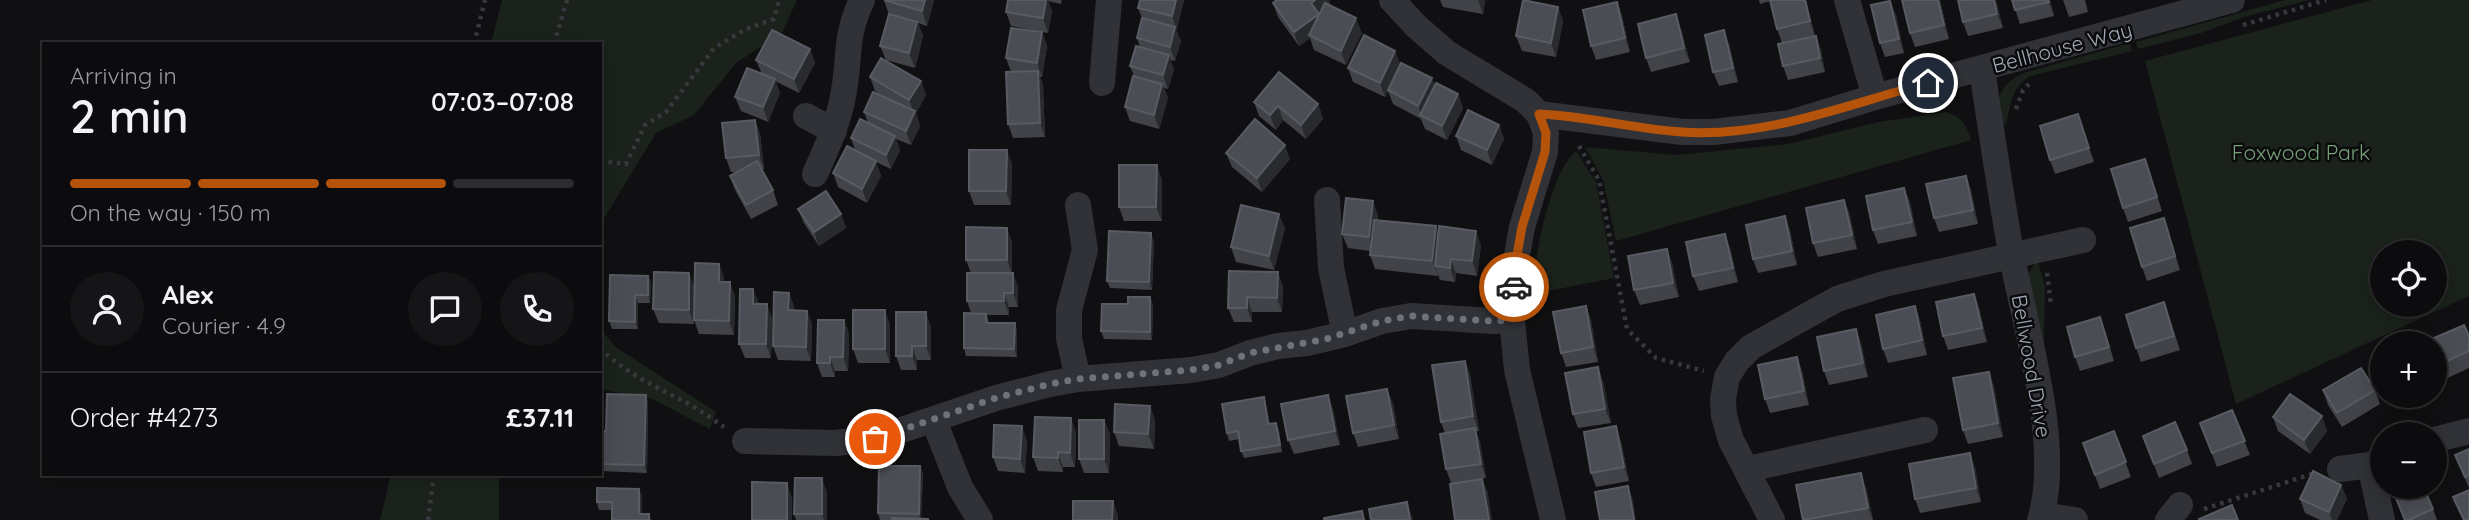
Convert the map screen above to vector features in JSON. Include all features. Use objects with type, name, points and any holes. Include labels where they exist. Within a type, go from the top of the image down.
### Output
[{"type":"street","points":[[815,174],[834,131],[844,90],[852,20],[862,0]]},
{"type":"street","points":[[1102,83],[1110,0]]},
{"type":"street","points":[[1392,0],[1447,53],[1481,76],[1550,114],[1545,152],[1515,266],[1512,320],[1517,370],[1553,520]]},
{"type":"street","points":[[1847,0],[1875,97]]},
{"type":"street","name":"Bellhouse Way","points":[[1550,114],[1682,132],[1714,132],[1790,123],[1875,97],[2232,0]]},
{"type":"street","name":"Bellwood Drive","points":[[1982,68],[2011,255],[2042,402],[2047,485],[2041,517]]},
{"type":"street","points":[[806,116],[834,131]]},
{"type":"street","points":[[1327,200],[1331,268],[1345,334]]},
{"type":"street","points":[[1078,205],[1085,250],[1069,310],[1069,338],[1078,379]]},
{"type":"street","points":[[1772,520],[1731,440],[1724,416],[1723,399],[1727,377],[1737,361],[1751,347],[1837,299],[1884,284],[2083,240]]},
{"type":"street","points":[[745,441],[835,443],[875,439],[996,398],[1078,379],[1191,370],[1219,365],[1250,353],[1307,343],[1382,321],[1411,316],[1512,320]]},
{"type":"street","points":[[934,421],[960,487],[980,520]]},
{"type":"street","points":[[1748,469],[1925,430]]},
{"type":"street","points":[[2447,437],[2469,431]]},
{"type":"street","points":[[2340,469],[2370,464]]},
{"type":"street","points":[[2380,499],[2382,520]]},
{"type":"street","points":[[2041,517],[2075,520]]},
{"type":"path","points":[[474,42],[485,0]]},
{"type":"path","points":[[555,42],[567,0]]},
{"type":"path","points":[[602,161],[626,164],[645,125],[666,111],[714,48],[744,30],[774,19],[779,0]]},
{"type":"path","points":[[1550,114],[1599,180],[1627,329],[1656,358],[1727,377]]},
{"type":"path","points":[[602,350],[643,381],[689,405],[745,441]]},
{"type":"path","points":[[2174,512],[2196,512],[2313,473],[2340,469]]},
{"type":"path","points":[[428,520],[434,476]]},
{"type":"green space","points":[[502,0],[797,0],[782,33],[736,63],[694,115],[656,133],[602,222],[602,42],[492,42]]},
{"type":"green space","points":[[2285,0],[2309,0],[2138,49],[2136,42]]},
{"type":"green space","name":"Foxwood Park","points":[[2372,0],[2469,0],[2469,296],[2447,306],[2447,240],[2370,240],[2370,317],[2424,317],[2393,331],[2370,331],[2370,342],[2236,404],[2145,61]]},
{"type":"green space","points":[[2130,43],[2132,51],[2031,76],[2016,90],[2006,124],[1998,126],[2000,94],[2014,78],[2023,73]]},
{"type":"green space","points":[[1946,112],[1963,122],[1971,140],[1616,241],[1603,180],[1585,147],[1676,155],[1788,144],[1879,122]]},
{"type":"green space","points":[[1576,151],[1596,182],[1614,278],[1533,294],[1536,261],[1551,197],[1558,178]]},
{"type":"green space","points":[[2037,260],[2045,285],[2044,346],[2027,276]]},
{"type":"green space","points":[[602,331],[617,348],[716,412],[710,429],[652,399],[602,389]]},
{"type":"green space","points":[[391,476],[499,476],[499,520],[380,520]]},
{"type":"building","points":[[884,0],[925,0],[922,11]]},
{"type":"building","points":[[1008,0],[1046,0],[1043,18],[1006,12]]},
{"type":"building","points":[[1140,0],[1176,0],[1172,16],[1138,8]]},
{"type":"building","points":[[1277,0],[1315,0],[1311,3],[1319,14],[1294,32],[1273,3]]},
{"type":"building","points":[[1523,0],[1558,7],[1551,43],[1516,36]]},
{"type":"building","points":[[1770,0],[1805,0],[1810,21],[1777,29]]},
{"type":"building","points":[[1902,0],[1938,0],[1944,25],[1910,33]]},
{"type":"building","points":[[1958,0],[1994,0],[1997,14],[1963,22]]},
{"type":"building","points":[[2012,0],[2048,0],[2049,2],[2015,10]]},
{"type":"building","points":[[1890,1],[1899,39],[1880,43],[1871,5]]},
{"type":"building","points":[[1617,2],[1625,38],[1591,46],[1583,10]]},
{"type":"building","points":[[1325,3],[1356,18],[1341,51],[1309,35]]},
{"type":"building","points":[[889,14],[917,22],[909,53],[880,46]]},
{"type":"building","points":[[1676,14],[1684,48],[1646,58],[1638,24]]},
{"type":"building","points":[[1142,18],[1175,27],[1170,47],[1137,38]]},
{"type":"building","points":[[1011,28],[1042,32],[1037,63],[1006,58]]},
{"type":"building","points":[[772,30],[810,49],[794,79],[756,60]]},
{"type":"building","points":[[1724,30],[1733,68],[1713,72],[1705,35]]},
{"type":"building","points":[[1364,35],[1395,51],[1380,83],[1348,68]]},
{"type":"building","points":[[1816,36],[1820,58],[1783,66],[1778,44]]},
{"type":"building","points":[[1136,46],[1169,55],[1163,75],[1130,66]]},
{"type":"building","points":[[881,58],[921,81],[909,100],[870,77]]},
{"type":"building","points":[[1401,63],[1432,78],[1418,106],[1388,90]]},
{"type":"building","points":[[747,68],[775,79],[763,107],[735,97]]},
{"type":"building","points":[[1038,71],[1040,123],[1008,124],[1006,72]]},
{"type":"building","points":[[1279,72],[1318,104],[1301,125],[1278,106],[1270,115],[1254,102]]},
{"type":"building","points":[[1133,76],[1162,84],[1154,115],[1125,107]]},
{"type":"building","points":[[1436,83],[1458,94],[1442,126],[1420,115]]},
{"type":"building","points":[[873,92],[915,111],[906,131],[864,112]]},
{"type":"building","points":[[1468,110],[1499,125],[1487,150],[1456,136]]},
{"type":"building","points":[[2078,114],[2089,148],[2050,160],[2040,126]]},
{"type":"building","points":[[860,119],[895,136],[886,155],[851,138]]},
{"type":"building","points":[[1255,119],[1285,145],[1257,178],[1226,153]]},
{"type":"building","points":[[755,120],[759,155],[726,158],[722,123]]},
{"type":"building","points":[[847,146],[876,161],[862,189],[833,173]]},
{"type":"building","points":[[969,150],[1007,150],[1006,191],[969,191]]},
{"type":"building","points":[[2145,159],[2157,197],[2123,208],[2111,169]]},
{"type":"building","points":[[757,161],[773,190],[746,205],[730,176]]},
{"type":"building","points":[[1119,165],[1157,165],[1156,207],[1119,207]]},
{"type":"building","points":[[1966,176],[1973,210],[1934,218],[1926,184]]},
{"type":"building","points":[[1904,188],[1912,222],[1873,230],[1866,196]]},
{"type":"building","points":[[826,191],[841,214],[814,232],[798,209]]},
{"type":"building","points":[[1346,198],[1373,201],[1369,237],[1342,234]]},
{"type":"building","points":[[1844,200],[1852,235],[1813,243],[1806,208]]},
{"type":"building","points":[[1241,205],[1279,214],[1269,256],[1231,247]]},
{"type":"building","points":[[1785,216],[1792,251],[1753,259],[1746,225]]},
{"type":"building","points":[[2164,218],[2175,256],[2142,267],[2130,228]]},
{"type":"building","points":[[1374,220],[1436,226],[1432,261],[1370,255]]},
{"type":"building","points":[[1439,226],[1476,231],[1472,261],[1451,259],[1450,268],[1435,266]]},
{"type":"building","points":[[966,227],[1007,228],[1007,260],[966,260]]},
{"type":"building","points":[[1109,231],[1151,233],[1149,282],[1107,281]]},
{"type":"building","points":[[1725,234],[1733,268],[1693,276],[1686,242]]},
{"type":"building","points":[[1667,249],[1673,283],[1634,290],[1628,256]]},
{"type":"building","points":[[695,263],[719,264],[719,282],[730,282],[729,321],[694,320]]},
{"type":"building","points":[[1229,271],[1278,272],[1277,298],[1247,297],[1247,308],[1228,308]]},
{"type":"building","points":[[654,272],[689,273],[689,310],[653,309]]},
{"type":"building","points":[[967,273],[1013,273],[1013,293],[1004,293],[1004,301],[967,301]]},
{"type":"building","points":[[610,275],[648,276],[648,295],[635,295],[635,322],[609,321]]},
{"type":"building","points":[[740,289],[753,289],[753,304],[767,304],[766,344],[739,344]]},
{"type":"building","points":[[774,292],[789,293],[788,310],[807,311],[806,347],[773,346]]},
{"type":"building","points":[[1974,294],[1982,328],[1943,336],[1936,302]]},
{"type":"building","points":[[1128,297],[1150,297],[1150,332],[1101,331],[1102,304],[1128,304]]},
{"type":"building","points":[[2164,302],[2174,336],[2136,348],[2126,315]]},
{"type":"building","points":[[1586,306],[1593,347],[1561,353],[1553,312]]},
{"type":"building","points":[[1915,306],[1922,340],[1883,349],[1876,315]]},
{"type":"building","points":[[853,310],[885,310],[885,349],[853,349]]},
{"type":"building","points":[[896,312],[926,312],[926,346],[912,346],[912,356],[896,356]]},
{"type":"building","points":[[964,313],[986,314],[986,323],[1015,323],[1014,349],[964,348]]},
{"type":"building","points":[[2100,317],[2109,347],[2075,357],[2067,327]]},
{"type":"building","points":[[818,320],[844,320],[843,357],[830,357],[830,363],[817,363]]},
{"type":"building","points":[[2464,325],[2469,336],[2469,351],[2447,361],[2447,332]]},
{"type":"building","points":[[1856,329],[1863,363],[1824,371],[1817,337]]},
{"type":"building","points":[[1797,357],[1804,391],[1765,399],[1758,365]]},
{"type":"building","points":[[1465,361],[1473,416],[1441,422],[1432,365]]},
{"type":"building","points":[[1598,367],[1605,409],[1573,414],[1565,373]]},
{"type":"building","points":[[2361,368],[2370,382],[2370,393],[2337,413],[2323,390]]},
{"type":"building","points":[[1989,372],[1998,423],[1963,430],[1953,378]]},
{"type":"building","points":[[1387,389],[1394,425],[1353,433],[1346,396]]},
{"type":"building","points":[[607,394],[646,395],[644,465],[602,464],[602,431],[606,431]]},
{"type":"building","points":[[2290,394],[2322,416],[2304,440],[2273,417]]},
{"type":"building","points":[[1328,395],[1335,431],[1288,440],[1281,404]]},
{"type":"building","points":[[1264,397],[1268,424],[1276,423],[1280,445],[1241,451],[1238,431],[1227,433],[1222,404]]},
{"type":"building","points":[[1115,404],[1150,406],[1148,434],[1114,432]]},
{"type":"building","points":[[2232,410],[2245,441],[2212,453],[2200,423]]},
{"type":"building","points":[[1035,417],[1071,418],[1070,453],[1058,452],[1058,458],[1033,457]]},
{"type":"building","points":[[1079,420],[1104,420],[1104,459],[1079,459]]},
{"type":"building","points":[[2175,422],[2187,450],[2154,464],[2143,436]]},
{"type":"building","points":[[994,425],[1022,426],[1020,459],[993,457]]},
{"type":"building","points":[[1616,426],[1624,467],[1591,473],[1584,432]]},
{"type":"building","points":[[1475,428],[1481,464],[1446,469],[1440,434]]},
{"type":"building","points":[[2114,431],[2126,462],[2095,475],[2083,443]]},
{"type":"building","points":[[2469,449],[2469,475],[2465,477],[2455,455]]},
{"type":"building","points":[[1970,453],[1976,488],[1915,499],[1909,464]]},
{"type":"building","points":[[879,466],[920,466],[919,514],[878,513]]},
{"type":"building","points":[[2313,471],[2341,485],[2329,512],[2300,499]]},
{"type":"building","points":[[1861,473],[1868,508],[1803,520],[1796,485]]},
{"type":"building","points":[[795,478],[822,478],[822,514],[794,514]]},
{"type":"building","points":[[1482,479],[1489,520],[1455,520],[1450,484]]},
{"type":"building","points":[[752,482],[787,483],[787,520],[752,520]]},
{"type":"building","points":[[1628,486],[1634,520],[1600,520],[1595,492]]},
{"type":"building","points":[[597,488],[639,489],[639,514],[649,514],[649,520],[612,520],[612,502],[597,502]]},
{"type":"building","points":[[2469,490],[2469,520],[2464,520],[2453,497]]},
{"type":"building","points":[[2396,499],[2429,499],[2433,509],[2405,520]]},
{"type":"building","points":[[1073,501],[1113,501],[1112,520],[1073,520]]},
{"type":"building","points":[[1407,502],[1410,520],[1371,520],[1369,509]]},
{"type":"building","points":[[2232,505],[2238,520],[2199,519]]},
{"type":"building","points":[[1362,511],[1364,520],[1324,520],[1324,518]]},
{"type":"building","points":[[928,519],[928,520],[892,520]]},
{"type":"way so far","points":[[875,439],[996,398],[1050,384],[1219,365],[1250,353],[1326,339],[1382,321],[1411,316],[1512,320],[1514,287]]},
{"type":"route","points":[[1514,287],[1522,227],[1545,152],[1546,133],[1539,114],[1682,132],[1714,132],[1790,123],[1928,83]]}]
